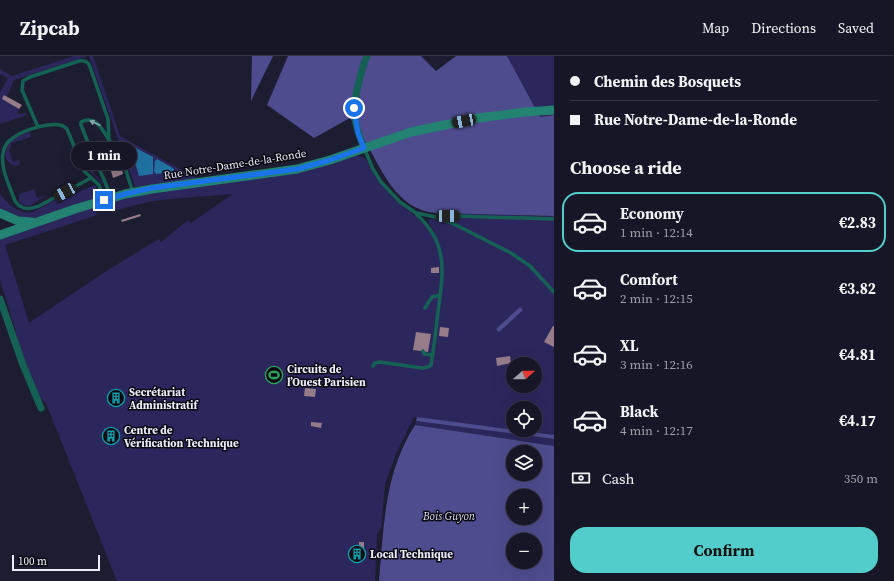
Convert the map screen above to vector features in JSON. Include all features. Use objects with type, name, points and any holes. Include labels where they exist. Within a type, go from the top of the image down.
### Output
[{"type":"main road","name":"Rue Notre-Dame-de-la-Ronde","points":[[0,235],[108,198],[133,192],[297,169],[330,160],[398,136],[429,128],[509,114],[554,110]]},
{"type":"main road","name":"Rue Notre-Dame-de-la-Ronde","points":[[0,213],[18,221],[37,222]]},
{"type":"street","points":[[364,148],[358,133],[354,108],[367,56]]},
{"type":"street","points":[[0,299],[23,365],[41,408]]},
{"type":"lane","points":[[38,127],[22,90],[23,81],[30,76],[79,61],[84,61],[88,63],[90,67],[108,119],[109,140]]},
{"type":"lane","points":[[108,198],[103,177],[96,164],[81,122],[88,120],[100,125],[119,153],[133,192]]},
{"type":"lane","points":[[91,178],[38,206],[28,209],[19,206],[15,200],[4,170],[2,159],[4,150],[15,136],[38,127],[53,124],[66,127],[84,171],[99,185],[108,198]]},
{"type":"lane","points":[[364,148],[373,169],[381,182],[395,198],[411,210],[431,230],[439,245],[443,263],[431,365],[426,368],[380,362],[375,363],[373,366]]},
{"type":"lane","points":[[411,210],[419,214],[436,217],[456,216],[554,219]]},
{"type":"lane","points":[[436,217],[466,230],[511,253],[530,266],[554,292]]},
{"type":"lane","points":[[425,308],[432,297],[440,296]]},
{"type":"lane","points":[[423,351],[424,354],[433,356]]},
{"type":"shaded area","points":[[74,56],[88,56],[14,80],[7,96],[4,95],[2,99],[19,109],[17,113],[26,113],[27,115],[0,124],[0,92],[8,78],[0,74],[0,69],[12,76]]},
{"type":"shaded area","points":[[89,56],[93,56],[120,136],[199,179],[135,187]]},
{"type":"shaded area","points":[[507,56],[554,56],[554,115],[540,117]]},
{"type":"shaded area","points":[[30,132],[31,137],[12,143],[9,151],[13,162],[19,160],[20,165],[12,165],[6,159],[6,149],[16,138]]},
{"type":"shaded area","points":[[88,149],[95,167],[93,168],[94,174],[103,182],[103,184],[87,169],[93,167],[91,163],[85,164],[81,150]]},
{"type":"shaded area","name":"Circuits de l’Ouest Parisien","points":[[359,156],[366,159],[377,179],[395,200],[435,234],[428,221],[430,219],[434,220],[435,213],[554,216],[554,435],[542,433],[542,401],[506,401],[506,429],[414,417],[396,454],[385,484],[381,528],[377,535],[375,581],[117,581],[46,403],[40,398],[33,384],[17,338],[0,280],[0,237],[100,205],[100,207],[95,210],[97,215],[5,245],[29,323],[108,270],[159,239],[161,242],[188,220],[191,223],[233,194],[148,202],[116,210],[113,201],[131,196]]},
{"type":"shaded area","points":[[95,185],[97,192],[94,199],[43,217],[29,219],[0,212],[0,194],[14,208],[23,212],[33,212],[73,190],[75,193],[56,203],[57,204]]},
{"type":"shaded area","points":[[34,189],[37,198],[46,195],[30,206],[22,205],[19,201],[19,195]]},
{"type":"shaded area","points":[[416,421],[506,433],[506,437],[539,437],[554,439],[554,446],[415,425]]},
{"type":"green space","points":[[252,56],[273,56],[251,101]]},
{"type":"green space","points":[[288,56],[421,56],[436,71],[456,56],[507,56],[540,117],[554,115],[554,216],[435,213],[421,210],[410,204],[400,196],[384,175],[362,135],[350,118],[314,138],[267,105]]},
{"type":"green space","points":[[520,307],[523,310],[499,332],[496,329]]},
{"type":"green space","points":[[417,417],[506,429],[506,433],[416,421]]},
{"type":"green space","name":"Bois Guyon","points":[[415,425],[554,446],[554,581],[379,581],[387,500],[397,462]]},
{"type":"green space","points":[[542,433],[554,435],[554,439],[539,437],[542,437]]},
{"type":"water","points":[[132,146],[153,157],[153,174],[139,176],[131,149]]},
{"type":"water","points":[[157,159],[174,169],[173,172],[156,174],[154,171],[155,161]]},
{"type":"building","points":[[4,95],[22,105],[19,109],[2,99]]},
{"type":"building","points":[[121,167],[123,174],[113,178],[111,171]]},
{"type":"building","points":[[140,214],[141,216],[122,222],[121,220]]},
{"type":"building","points":[[439,267],[439,273],[431,273],[431,268]]},
{"type":"building","points":[[554,326],[554,347],[544,342]]},
{"type":"building","points":[[440,327],[449,328],[448,337],[439,336]]},
{"type":"building","points":[[416,332],[431,334],[428,352],[413,350]]},
{"type":"building","points":[[510,356],[510,357],[506,357],[506,364],[497,366],[496,358]]},
{"type":"building","points":[[305,388],[316,389],[315,397],[304,396]]},
{"type":"building","name":"Secrétariat Administratif","points":[[111,395],[122,397],[122,400],[110,399]]},
{"type":"building","points":[[311,422],[322,423],[321,428],[311,426]]},
{"type":"building","name":"Centre de Vérification Technique","points":[[106,432],[117,433],[116,441],[105,440]]},
{"type":"building","points":[[359,542],[364,542],[364,550],[359,550]]},
{"type":"building","name":"Local Technique","points":[[355,551],[359,551],[359,556],[356,556],[356,561],[354,561]]},
{"type":"place","name":"Circuits de l’Ouest Parisien","points":[[274,375]]},
{"type":"place","name":"Secrétariat Administratif","points":[[116,398]]},
{"type":"place","name":"Centre de Vérification Technique","points":[[111,436]]},
{"type":"place","name":"Local Technique","points":[[357,554]]},
{"type":"route","points":[[104,200],[118,195],[152,188],[178,186],[297,169],[330,160],[364,148],[358,133],[354,108]]}]
